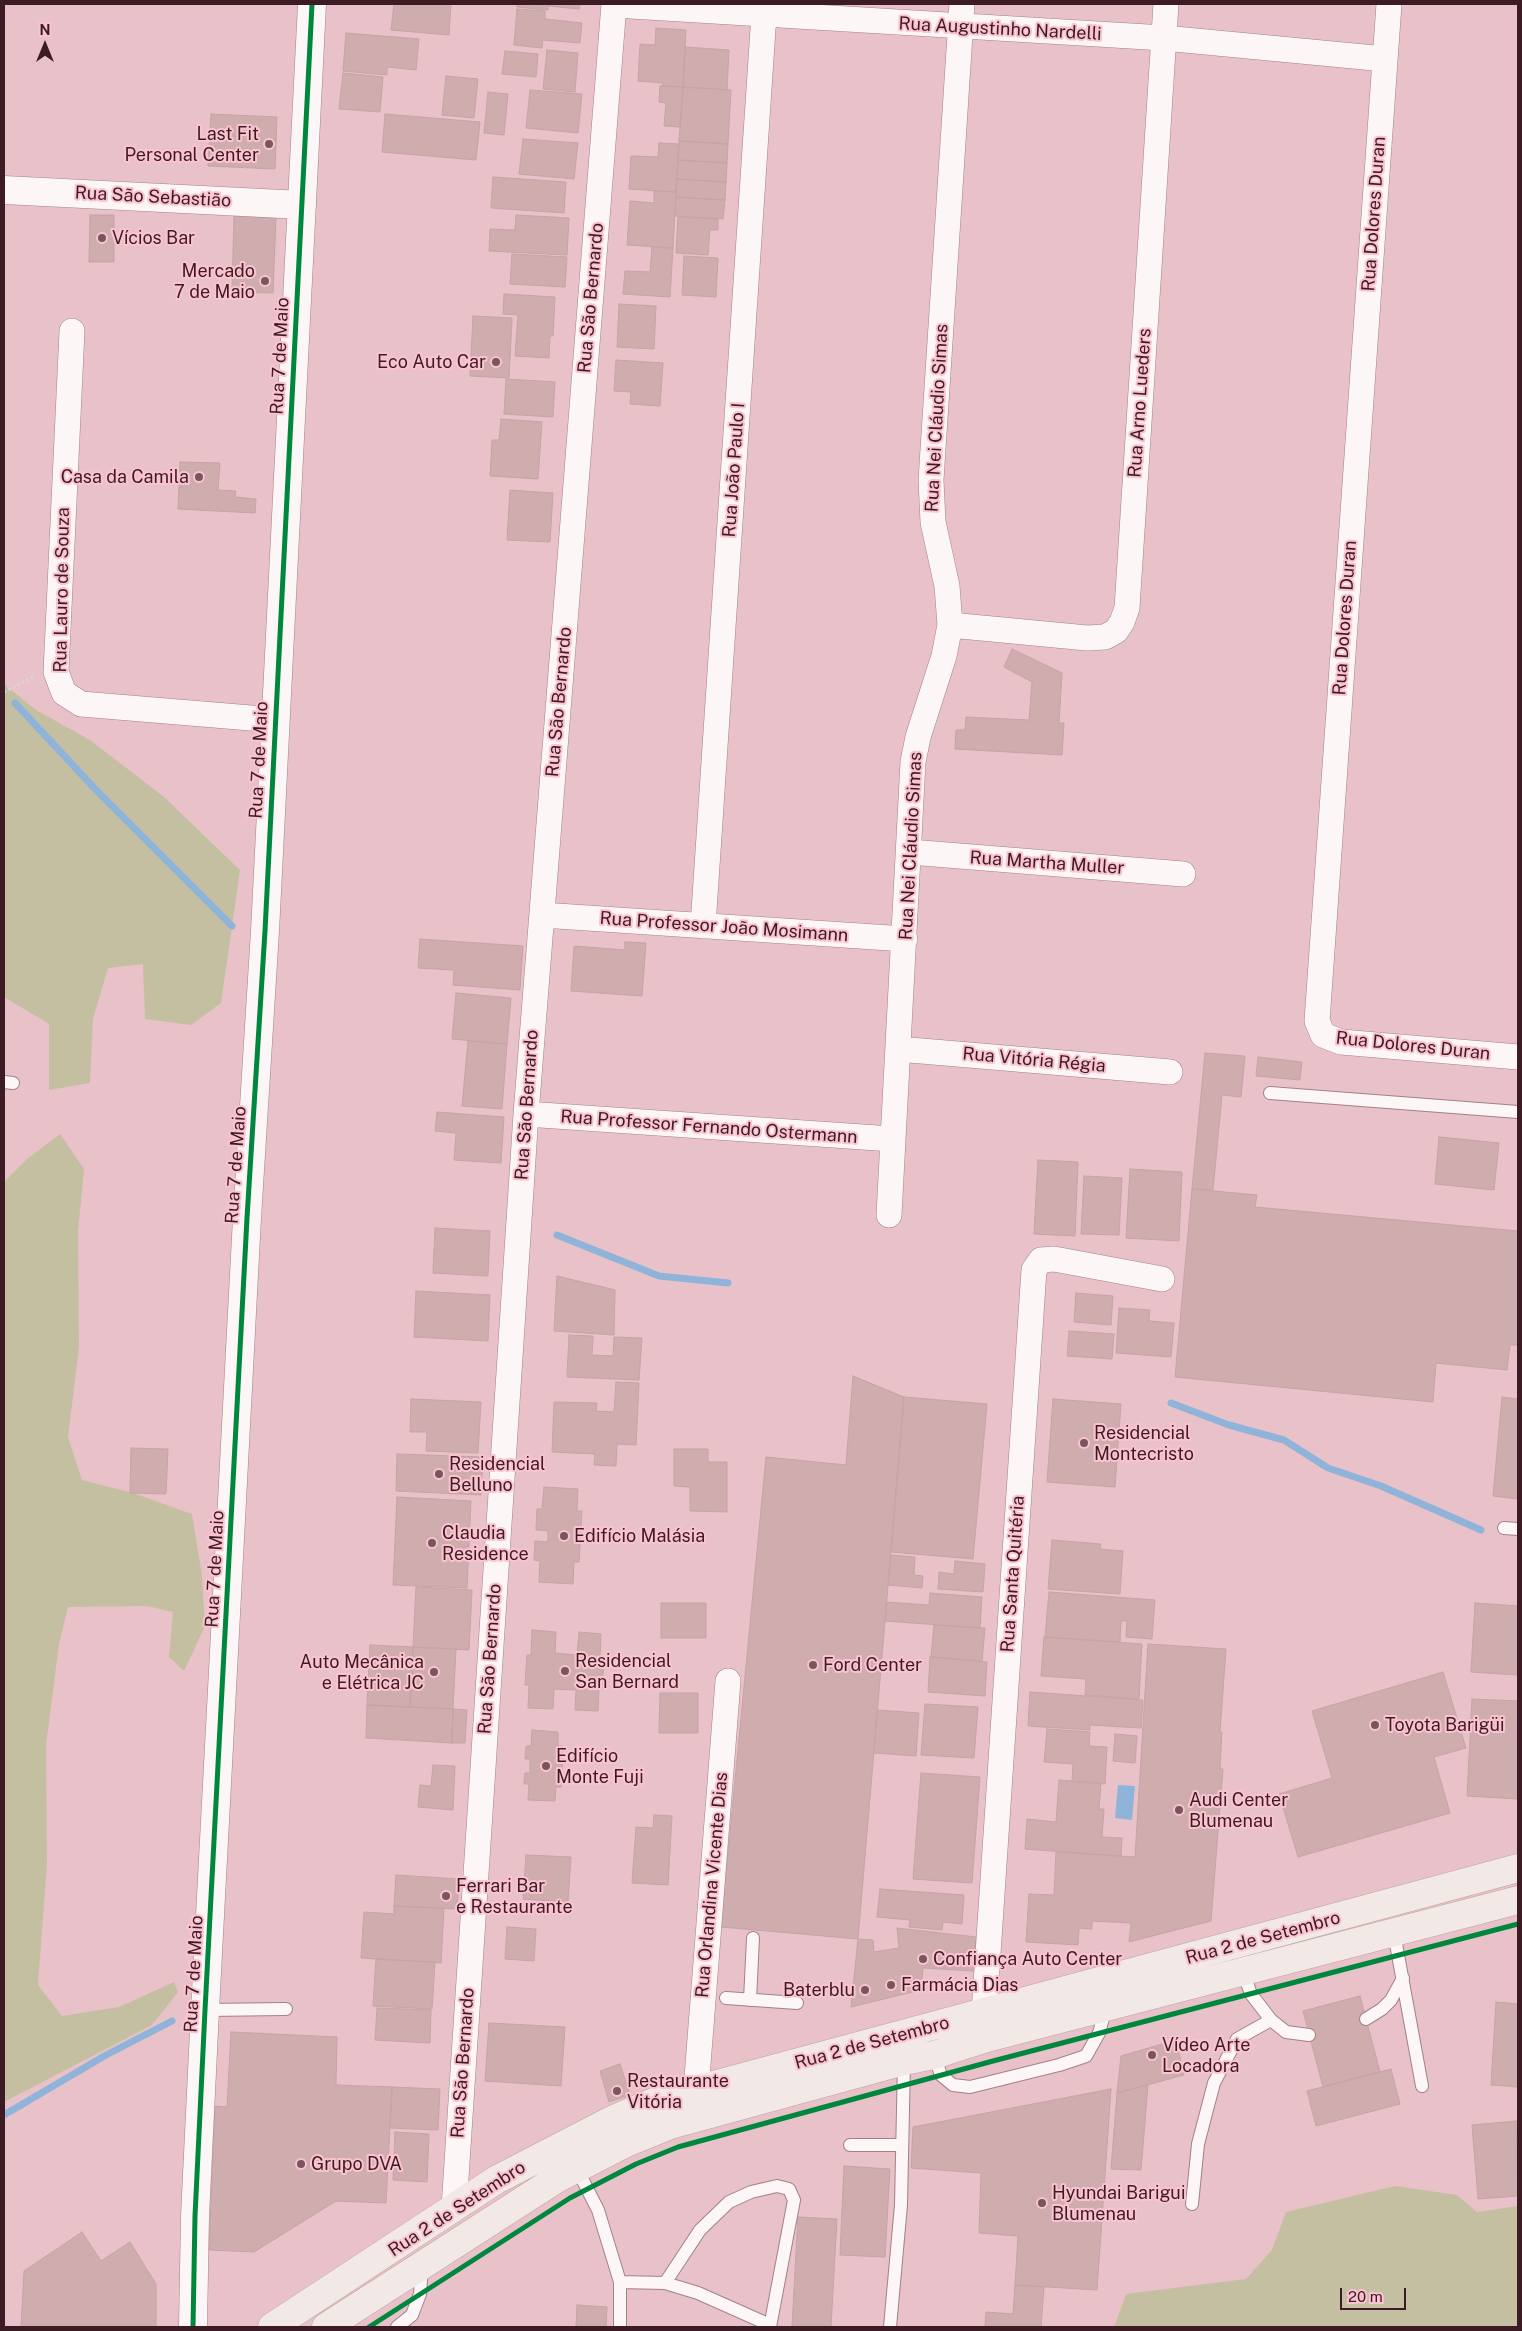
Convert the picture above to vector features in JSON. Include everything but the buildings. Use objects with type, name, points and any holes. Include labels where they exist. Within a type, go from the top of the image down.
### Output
[{"type":"main road","name":"Rua 2 de Setembro","points":[[272,2327],[496,2180],[614,2119],[658,2100],[1518,1868]]},
{"type":"main road","name":"Rua 2 de Setembro","points":[[326,2327],[577,2169],[626,2143],[670,2125],[904,2061],[934,2055],[986,2038],[1518,1900]]},
{"type":"street","name":"Rua 7 de Maio","points":[[193,2327],[195,2216],[312,4]]},
{"type":"street","name":"Rua Augustinho Nardelli","points":[[614,4],[764,14],[961,15],[1164,38],[1385,59]]},
{"type":"street","name":"Rua São Bernardo","points":[[454,2208],[526,1114],[614,4]]},
{"type":"street","name":"Rua Arno Lueders","points":[[950,625],[1087,638],[1105,637],[1116,631],[1122,622],[1127,598],[1166,4]]},
{"type":"street","name":"Rua Dolores Duran","points":[[1390,4],[1317,1021],[1323,1035],[1341,1042],[1518,1057]]},
{"type":"street","name":"Rua João Paulo I","points":[[703,926],[764,14]]},
{"type":"street","name":"Rua Nei Cláudio Simas","points":[[889,1215],[914,762],[918,737],[944,656],[950,625],[947,586],[933,522],[931,480],[961,15]]},
{"type":"street","name":"Rua São Sebastião","points":[[4,190],[302,204]]},
{"type":"street","name":"Rua Lauro de Souza","points":[[72,331],[56,672],[64,693],[81,704],[274,720]]},
{"type":"street","name":"Rua Martha Muller","points":[[910,852],[1184,874]]},
{"type":"street","name":"Rua Professor João Mosimann","points":[[542,915],[905,939]]},
{"type":"street","name":"Rua Vitória Régia","points":[[898,1049],[1170,1072]]},
{"type":"street","name":"Rua Professor Fernando Ostermann","points":[[526,1114],[892,1139]]},
{"type":"street","name":"Rua Santa Quitéria","points":[[984,2013],[1034,1270],[1041,1260],[1054,1259],[1162,1279]]},
{"type":"street","name":"Rua Orlandina Vicente Dias","points":[[696,2090],[728,1681]]},
{"type":"lane","points":[[1270,1093],[1518,1112]]},
{"type":"lane","points":[[1504,1528],[1518,1529]]},
{"type":"lane","points":[[1394,1933],[1422,2086]]},
{"type":"lane","points":[[750,2000],[753,1938]]},
{"type":"lane","points":[[1243,1972],[1251,1994],[1271,2020],[1286,2032],[1309,2034]]},
{"type":"lane","points":[[1366,2019],[1382,2009],[1391,2000],[1403,1978]]},
{"type":"lane","points":[[726,1998],[797,2003]]},
{"type":"lane","points":[[934,2055],[941,2075],[953,2084],[970,2087],[1059,2065],[1086,2056],[1100,2033],[1106,2008]]},
{"type":"lane","points":[[206,2010],[286,2009]]},
{"type":"lane","points":[[1192,2204],[1198,2144],[1214,2083],[1237,2039],[1271,2020]]},
{"type":"lane","points":[[890,2327],[901,2205],[904,2061]]},
{"type":"lane","points":[[850,2145],[902,2144]]},
{"type":"lane","points":[[577,2169],[598,2210],[620,2282],[620,2327]]},
{"type":"lane","points":[[620,2282],[665,2283],[698,2293],[770,2326],[794,2200],[789,2189],[777,2186],[751,2192],[729,2202],[700,2230],[665,2283]]},
{"type":"lane","points":[[397,2327],[412,2315],[420,2294],[422,2265]]},
{"type":"path","points":[[4,692],[34,676],[56,672]]},
{"type":"shaded area","points":[[4,684],[36,710],[90,740],[164,797],[240,870],[221,1003],[191,1025],[145,1019],[143,964],[108,968],[93,1019],[90,1083],[49,1090],[49,1024],[4,997]]},
{"type":"shaded area","points":[[60,1134],[84,1169],[78,1232],[79,1347],[68,1437],[82,1480],[133,1493],[192,1514],[202,1576],[205,1626],[184,1671],[169,1657],[173,1612],[147,1606],[68,1607],[59,1644],[46,1745],[47,1864],[38,1985],[62,2016],[119,2007],[174,1982],[178,1992],[152,2025],[4,2102],[4,1182],[27,1159]]},
{"type":"shaded area","points":[[1395,2186],[1457,2195],[1477,2212],[1518,2206],[1518,2327],[1109,2327],[1115,2325],[1126,2294],[1246,2279],[1272,2250],[1286,2212]]},
{"type":"water","points":[[1118,1785],[1135,1786],[1132,1820],[1115,1818]]},
{"type":"waterway","points":[[15,703],[97,791],[232,926]]},
{"type":"waterway","points":[[557,1235],[659,1276],[728,1283]]},
{"type":"waterway","points":[[1171,1403],[1229,1425],[1284,1440],[1328,1468],[1381,1486],[1481,1530]]},
{"type":"waterway","points":[[4,2115],[106,2055],[172,2021]]},
{"type":"cycle path","points":[[193,2327],[195,2216],[205,2010],[247,1218],[265,931],[312,4]]},
{"type":"cycle path","points":[[369,2327],[570,2198],[636,2164],[678,2147],[993,2061],[1518,1924]]},
{"type":"place","name":"Last Fit Personal Center","points":[[269,144]]},
{"type":"place","name":"Vícios Bar","points":[[102,238]]},
{"type":"place","name":"Mercado 7 de Maio","points":[[265,281]]},
{"type":"place","name":"Eco Auto Car","points":[[496,362]]},
{"type":"place","name":"Casa da Camila","points":[[199,477]]},
{"type":"place","name":"Residencial Montecristo","points":[[1084,1443]]},
{"type":"place","name":"Residencial Belluno","points":[[439,1474]]},
{"type":"place","name":"Edifício Malásia","points":[[564,1536]]},
{"type":"place","name":"Claudia Residence","points":[[432,1543]]},
{"type":"place","name":"Ford Center","points":[[813,1665]]},
{"type":"place","name":"Residencial San Bernard","points":[[565,1671]]},
{"type":"place","name":"Auto Mecânica e Elétrica JC","points":[[434,1672]]},
{"type":"place","name":"Toyota Barigüi","points":[[1375,1725]]},
{"type":"place","name":"Edifício Monte Fuji","points":[[546,1766]]},
{"type":"place","name":"Audi Center Blumenau","points":[[1179,1810]]},
{"type":"place","name":"Ferrari Bar e Restaurante","points":[[446,1896]]},
{"type":"place","name":"Confiança Auto Center","points":[[923,1959]]},
{"type":"place","name":"Farmácia Dias","points":[[891,1985]]},
{"type":"place","name":"Baterblu","points":[[865,1990]]},
{"type":"place","name":"Vídeo Arte Locadora","points":[[1152,2055]]},
{"type":"place","name":"Restaurante Vitória","points":[[617,2091]]},
{"type":"place","name":"Grupo DVA","points":[[301,2164]]},
{"type":"place","name":"Hyundai Barigui Blumenau","points":[[1042,2203]]}]
